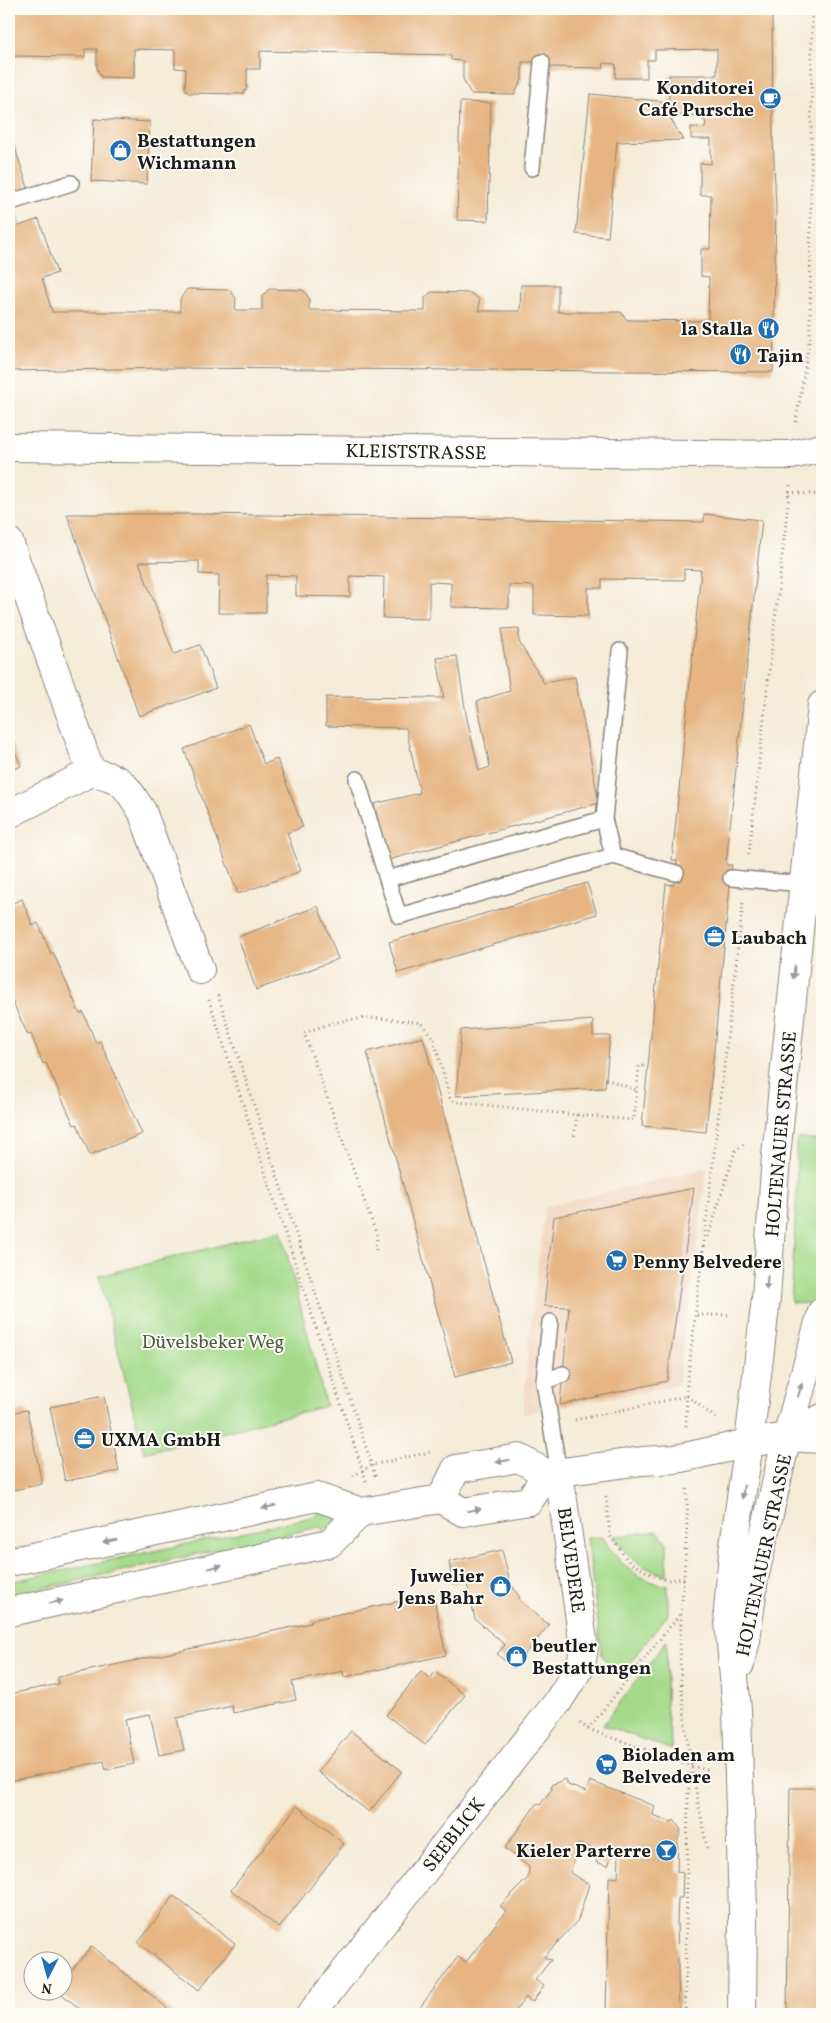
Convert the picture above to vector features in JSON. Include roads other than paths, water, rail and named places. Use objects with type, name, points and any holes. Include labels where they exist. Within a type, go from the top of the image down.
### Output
[{"type":"street","name":"KLEISTSTRASSE","points":[[9,447],[791,454],[822,448]]},
{"type":"street","points":[[9,542],[91,772]]},
{"type":"street","name":"HOLTENAUER STRASSE","points":[[742,2014],[744,1956],[736,1682],[729,1639],[728,1611],[733,1552],[749,1443],[766,1303],[776,1156],[822,705]]},
{"type":"street","points":[[9,814],[91,772],[114,776],[127,788],[142,811],[200,970]]},
{"type":"street","name":"HOLTENAUER STRASSE","points":[[736,1682],[746,1640],[754,1578],[787,1437],[822,1312]]},
{"type":"street","points":[[787,1437],[822,1418]]},
{"type":"street","points":[[442,1499],[456,1470],[519,1458],[553,1474],[642,1461],[665,1450],[686,1446],[719,1448],[787,1437],[822,1439]]},
{"type":"street","points":[[9,1562],[317,1497],[369,1511],[442,1499],[463,1512],[529,1500],[553,1474]]},
{"type":"street","name":"BELVEDERE","points":[[553,1474],[584,1648]]},
{"type":"street","points":[[9,1612],[330,1543],[369,1511]]},
{"type":"street","name":"SEEBLICK","points":[[311,2014],[557,1703],[581,1665],[584,1648]]},
{"type":"lane","points":[[532,168],[542,62]]},
{"type":"lane","points":[[11,202],[71,184]]},
{"type":"lane","points":[[613,856],[604,819],[620,651]]},
{"type":"lane","points":[[358,779],[399,916],[613,856],[676,873]]},
{"type":"lane","points":[[387,879],[604,819]]},
{"type":"lane","points":[[731,878],[804,884]]},
{"type":"lane","points":[[550,1322],[544,1382],[553,1474]]},
{"type":"lane","points":[[544,1382],[563,1374]]},
{"type":"place","name":"Konditorei Café Pursche","points":[[770,98]]},
{"type":"place","name":"Bestattungen Wichmann","points":[[121,151]]},
{"type":"place","name":"la Stalla","points":[[769,328]]},
{"type":"place","name":"Tajin","points":[[741,355]]},
{"type":"place","name":"Laubach","points":[[715,937]]},
{"type":"place","name":"Penny Belvedere","points":[[617,1261]]},
{"type":"place","name":"UXMA GmbH","points":[[85,1439]]},
{"type":"place","name":"Juwelier Jens Bahr","points":[[500,1586]]},
{"type":"place","name":"beutler Bestattungen","points":[[516,1656]]},
{"type":"place","name":"Bioladen am Belvedere","points":[[606,1765]]},
{"type":"place","name":"Kieler Parterre","points":[[667,1850]]},
{"type":"park label","name":"Düvelsbeker Weg","points":[[213,1341]]}]
